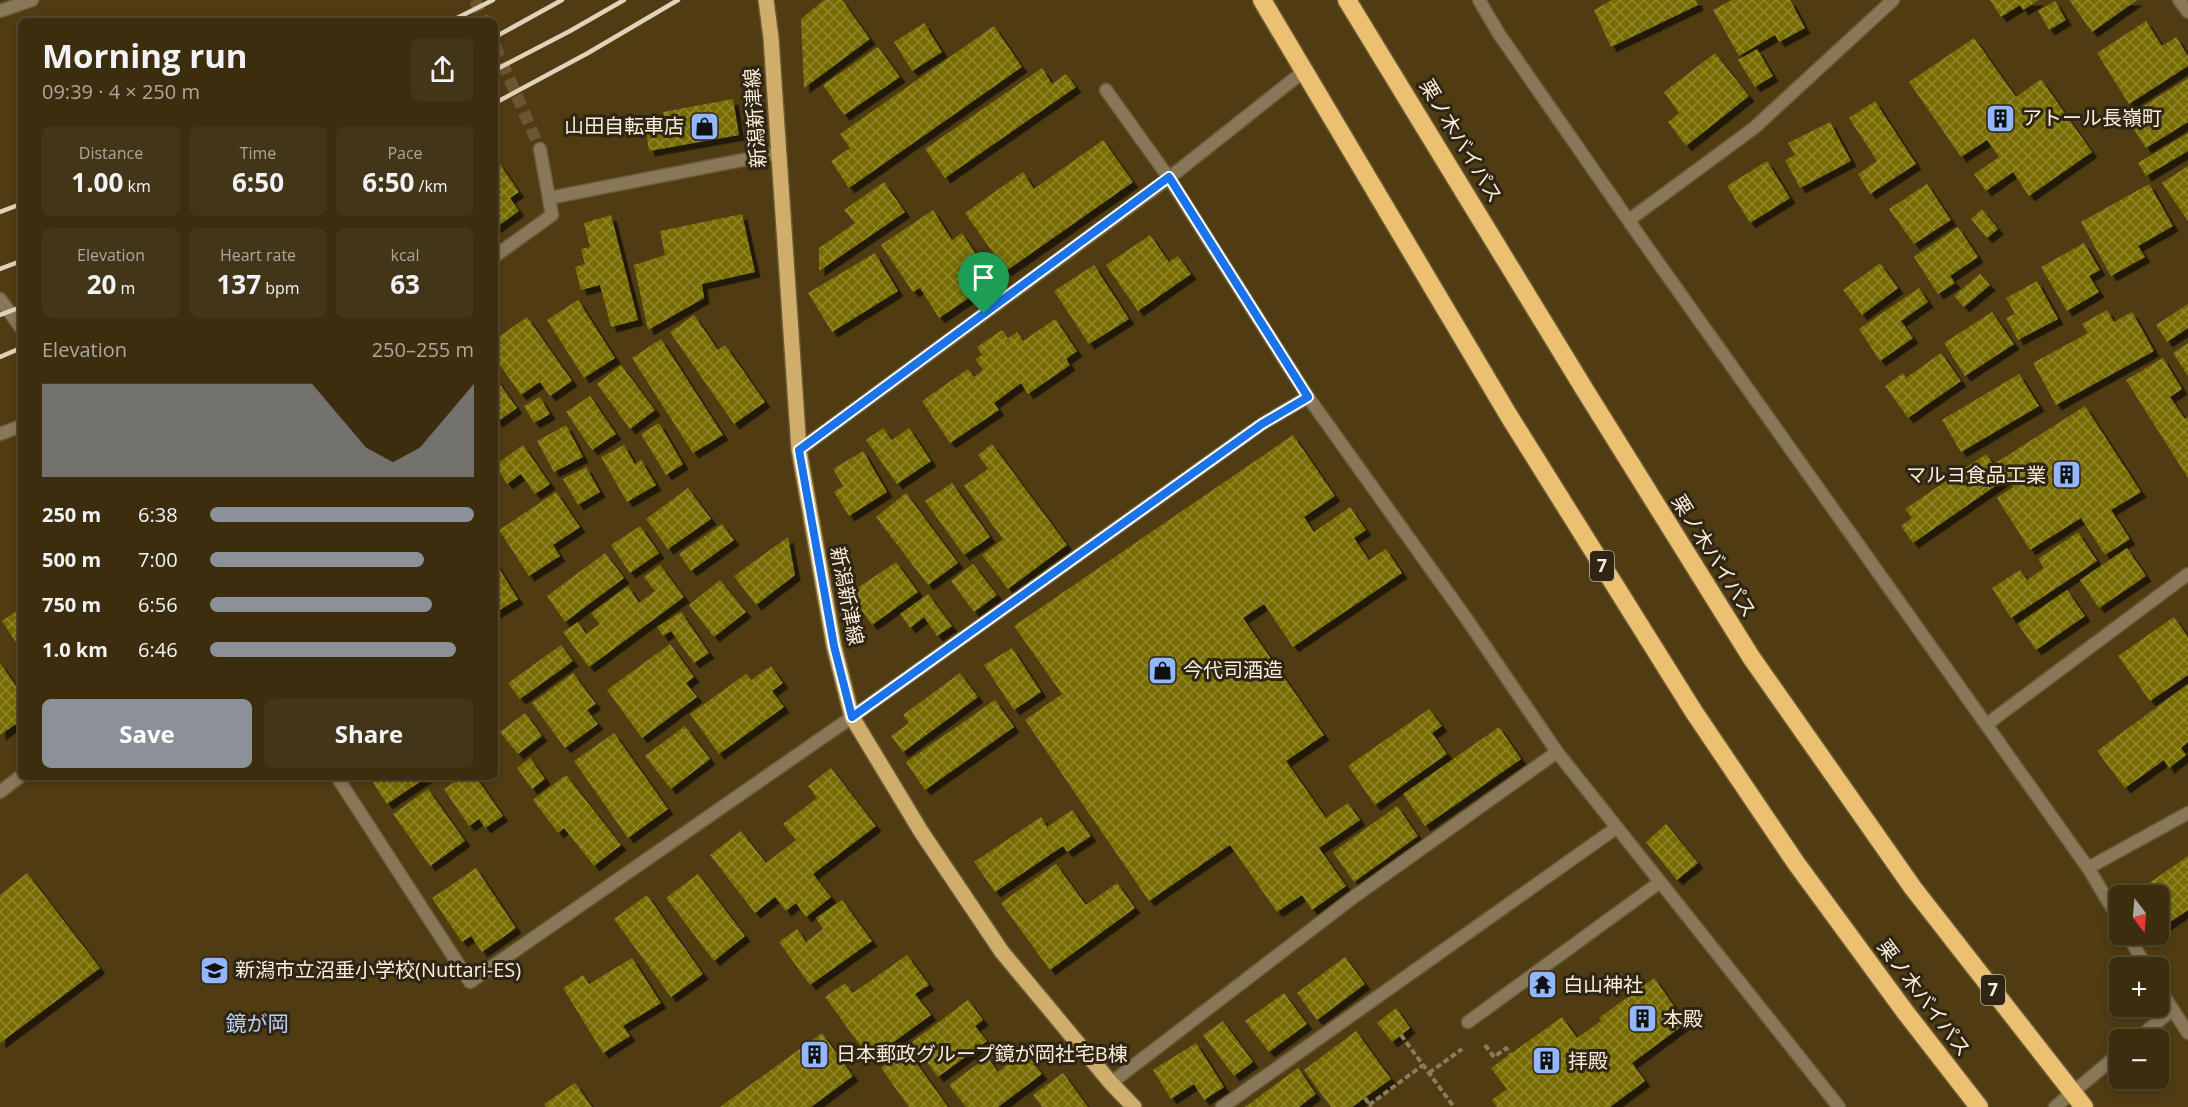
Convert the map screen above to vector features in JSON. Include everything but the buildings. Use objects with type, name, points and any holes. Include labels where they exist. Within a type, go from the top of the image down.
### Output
[{"type":"highway","name":"栗ノ木バイパス","points":[[1262,0],[1509,416],[1694,712],[1796,862],[1906,1013],[1979,1107]]},
{"type":"highway","name":"栗ノ木バイパス","points":[[1347,0],[1751,657],[1913,888],[2084,1107]]},
{"type":"main road","name":"新潟新津線","points":[[766,0],[771,38],[799,450],[834,646],[852,717],[922,833],[1002,952],[1111,1083],[1134,1107]]},
{"type":"street","points":[[0,10],[32,0]]},
{"type":"street","points":[[1479,0],[1499,34],[1987,724],[2088,868],[2109,903]]},
{"type":"street","points":[[1629,220],[1754,128],[1893,0]]},
{"type":"street","points":[[2179,0],[2188,12]]},
{"type":"street","points":[[799,450],[1169,177],[1304,71]]},
{"type":"street","points":[[1106,90],[1169,177],[1308,397],[1466,618],[1557,752],[1839,1107]]},
{"type":"street","points":[[498,254],[552,215],[540,149]]},
{"type":"street","points":[[549,198],[778,153]]},
{"type":"street","points":[[0,299],[18,324]]},
{"type":"street","points":[[339,780],[470,982],[852,717],[1262,424],[1308,397]]},
{"type":"street","points":[[0,434],[18,427]]},
{"type":"street","points":[[1987,724],[2188,574]]},
{"type":"street","points":[[1111,1083],[1351,899],[1557,752]]},
{"type":"street","points":[[0,792],[18,778]]},
{"type":"street","points":[[2088,868],[2188,813]]},
{"type":"street","points":[[1222,1107],[1616,828]]},
{"type":"street","points":[[1468,1022],[1660,882]]},
{"type":"street","points":[[2169,1005],[2188,1033]]},
{"type":"street","points":[[2149,1029],[2172,1010]]},
{"type":"street","points":[[2055,1107],[2109,1062]]},
{"type":"path","points":[[1401,1035],[1454,1107]]},
{"type":"path","points":[[1429,1073],[1470,1042]]},
{"type":"path","points":[[1484,1043],[1494,1057],[1506,1048],[1510,1054]]},
{"type":"path","points":[[1365,1098],[1370,1106],[1423,1065]]},
{"type":"tunnel","points":[[475,0],[483,18]]},
{"type":"tunnel","points":[[498,53],[540,149]]},
{"type":"railway","points":[[457,18],[493,0]]},
{"type":"railway","points":[[498,35],[562,0]]},
{"type":"railway","points":[[498,68],[624,0]]},
{"type":"railway","points":[[498,101],[588,53],[678,0]]},
{"type":"railway","points":[[0,212],[18,205]]},
{"type":"railway","points":[[0,269],[18,262]]},
{"type":"railway","points":[[0,315],[18,308]]},
{"type":"railway","points":[[0,357],[18,349]]},
{"type":"place","name":"アトール長嶺町","points":[[2001,118]]},
{"type":"place","name":"山田自転車店","points":[[705,126]]},
{"type":"place","name":"マルヨ食品工業","points":[[2067,475]]},
{"type":"place","name":"今代司酒造","points":[[1162,670]]},
{"type":"place","name":"新潟市立沼垂小学校(Nuttari-ES)","points":[[214,970]]},
{"type":"place","name":"白山神社","points":[[1542,985]]},
{"type":"place","name":"本殿","points":[[1642,1019]]},
{"type":"place","name":"日本郵政グループ鏡が岡社宅B棟","points":[[815,1054]]},
{"type":"place","name":"拝殿","points":[[1547,1061]]},
{"type":"district","name":"鏡が岡","points":[[257,1024]]},
{"type":"route","points":[[1169,177],[1308,397],[1262,424],[852,717],[834,646],[799,450],[984,314],[1169,177]]}]
